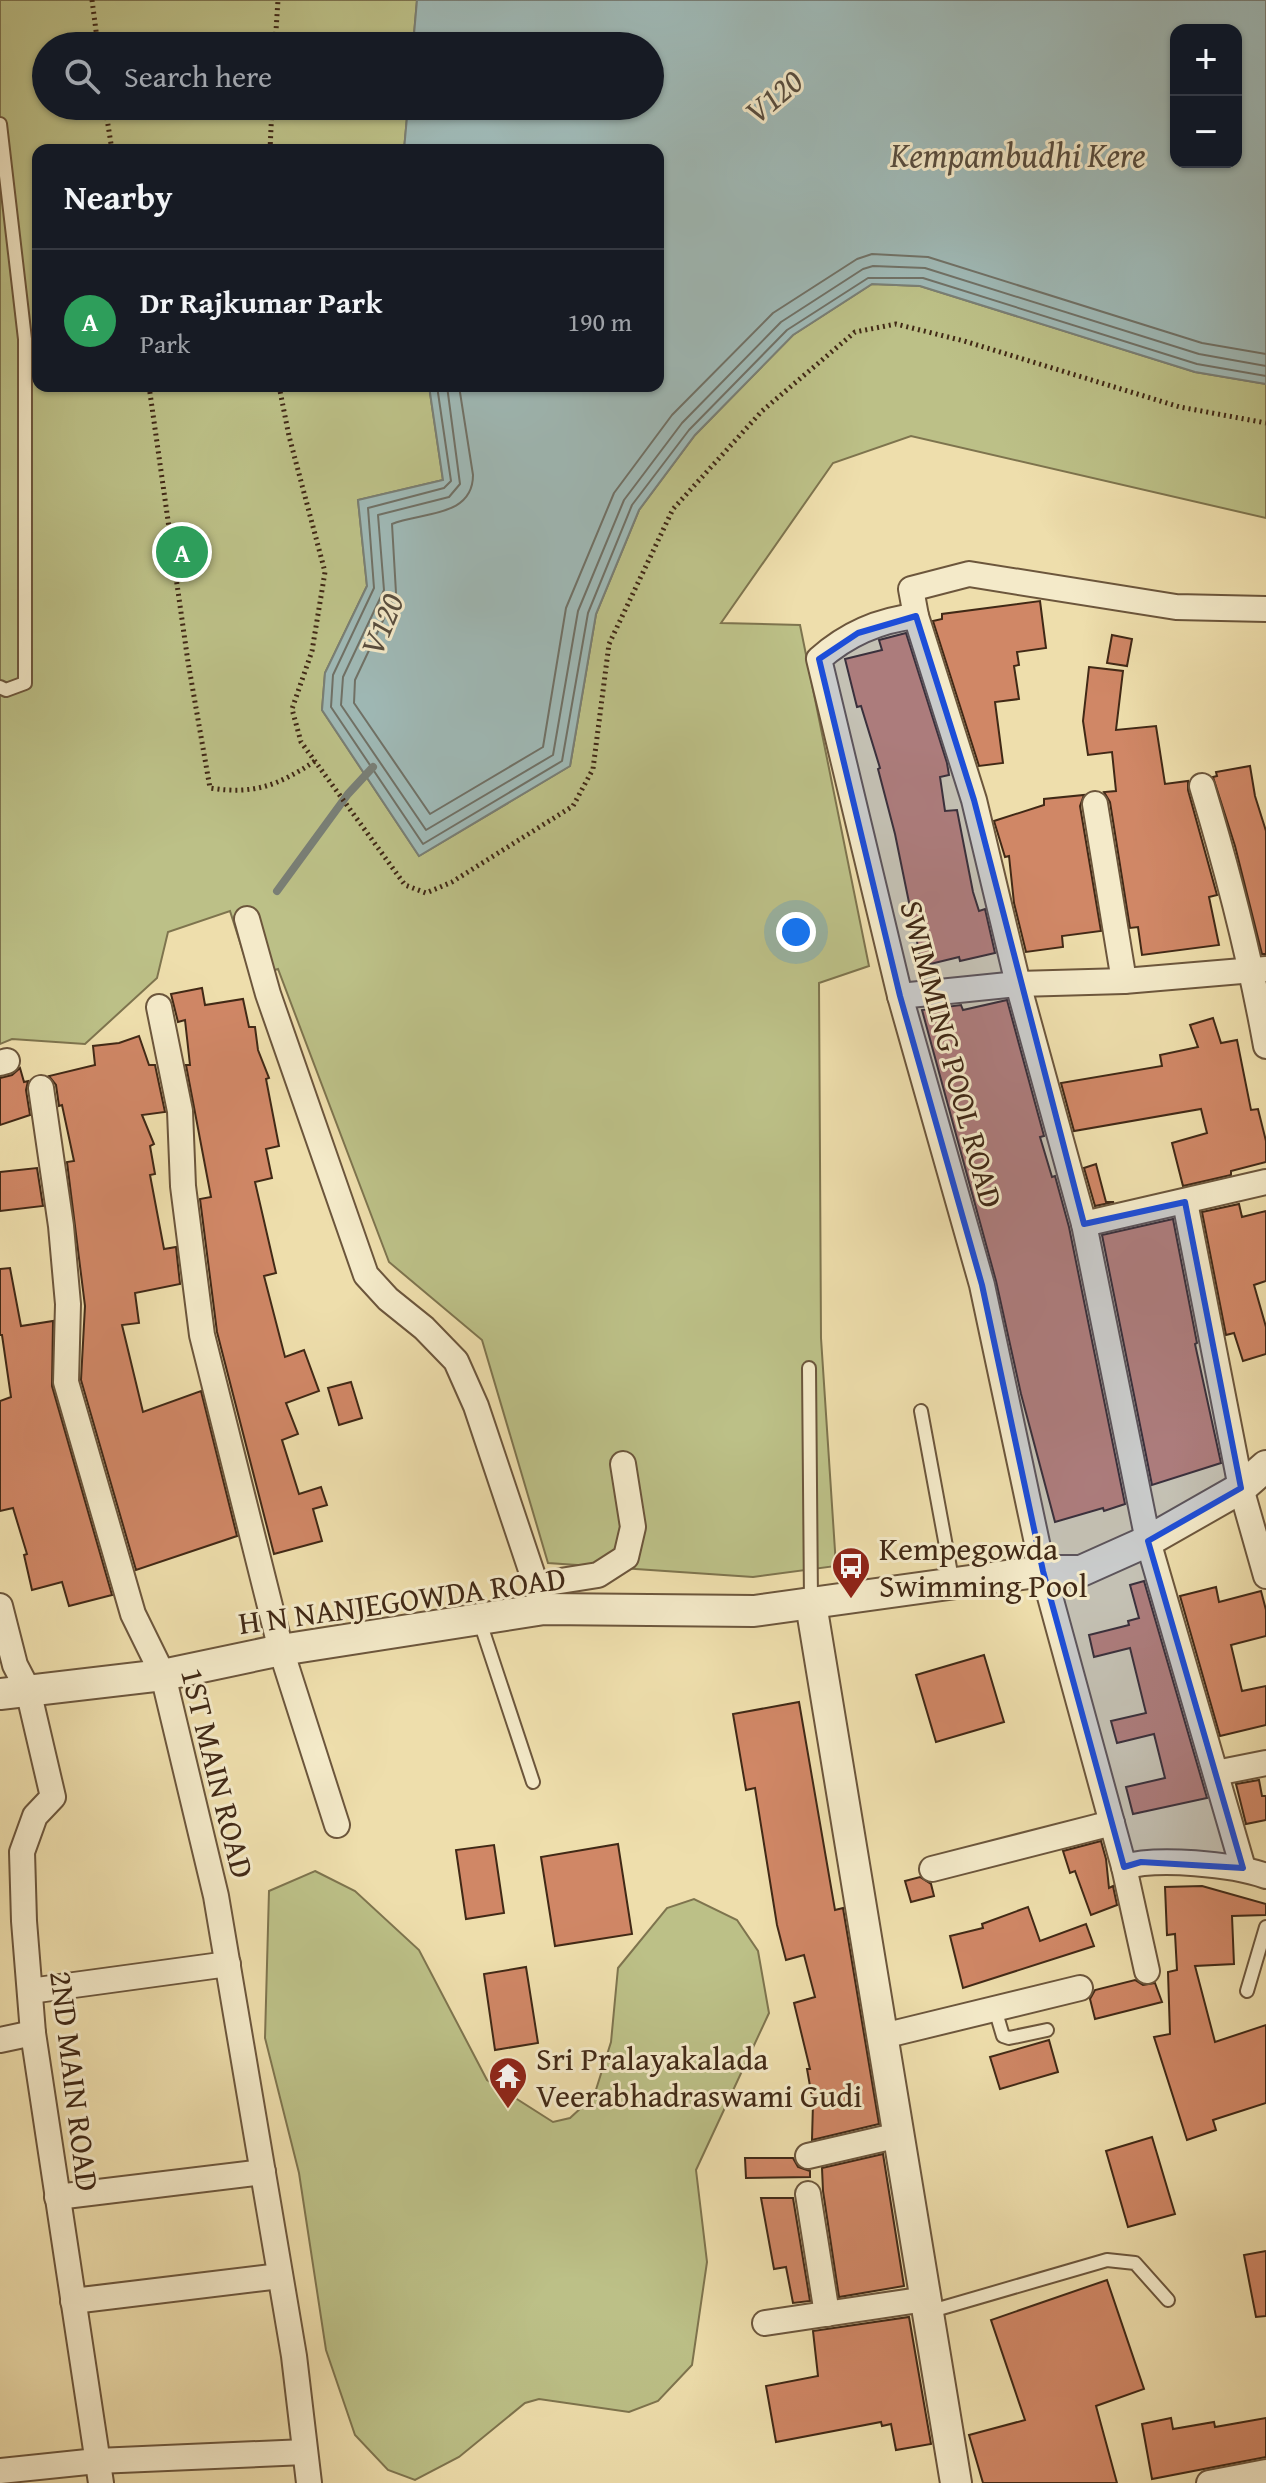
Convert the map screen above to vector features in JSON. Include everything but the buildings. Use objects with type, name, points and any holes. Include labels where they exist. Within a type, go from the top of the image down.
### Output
[{"type":"street","points":[[1124,1867],[1141,1862],[1255,1872],[1216,1773],[1148,1541],[1084,1224],[1018,984],[974,800],[916,616],[911,589],[969,574],[1176,607],[1266,609]]},
{"type":"street","name":"SWIMMING POOL ROAD","points":[[916,616],[890,619],[858,633],[819,659],[900,996],[982,1285],[1043,1571],[1124,1867],[1147,1971]]},
{"type":"street","points":[[1202,786],[1259,970],[1266,1046]]},
{"type":"street","points":[[1095,804],[1124,981]]},
{"type":"street","points":[[247,919],[268,994],[366,1275],[456,1361],[476,1406],[540,1597],[598,1575],[626,1557],[633,1527],[623,1464]]},
{"type":"street","points":[[900,996],[1018,984],[1124,981],[1259,970]]},
{"type":"street","points":[[159,1007],[180,1111],[183,1186],[202,1335],[281,1650],[337,1825]]},
{"type":"street","name":"1ST MAIN ROAD","points":[[41,1088],[61,1226],[68,1304],[66,1382],[133,1614],[163,1675],[216,1896],[294,2356],[309,2483]]},
{"type":"street","points":[[1084,1224],[1266,1182]]},
{"type":"street","points":[[1185,1202],[1241,1488],[1266,1576]]},
{"type":"street","name":"H N NANJEGOWDA ROAD","points":[[14,1692],[163,1675],[281,1650],[479,1619],[540,1597],[754,1611],[1043,1571],[1081,1571],[1148,1541],[1241,1488],[1266,1466]]},
{"type":"street","points":[[811,1604],[956,2483]]},
{"type":"street","name":"2ND MAIN ROAD","points":[[0,1606],[15,1665],[14,1692],[53,1797],[35,1816],[22,1852],[30,1991],[33,2033],[99,2472]]},
{"type":"street","points":[[1216,1773],[1266,1763]]},
{"type":"street","points":[[932,1869],[1112,1823]]},
{"type":"street","points":[[30,1991],[228,1964]]},
{"type":"street","points":[[883,2036],[1080,1988]]},
{"type":"street","points":[[0,2040],[33,2033]]},
{"type":"street","points":[[808,2156],[899,2135]]},
{"type":"street","points":[[57,2197],[263,2172]]},
{"type":"street","points":[[808,2194],[827,2314]]},
{"type":"street","points":[[73,2301],[280,2276]]},
{"type":"street","points":[[765,2323],[827,2314],[927,2306]]},
{"type":"street","points":[[0,2471],[99,2472],[305,2452]]},
{"type":"street","points":[[1209,2483],[1266,2472]]},
{"type":"lane","points":[[0,124],[25,339],[25,683],[6,690],[0,687]]},
{"type":"lane","points":[[809,1368],[811,1604]]},
{"type":"lane","points":[[921,1411],[953,1584]]},
{"type":"lane","points":[[479,1619],[533,1782]]},
{"type":"lane","points":[[1247,1991],[1266,1927]]},
{"type":"lane","points":[[995,2009],[1003,2036],[1009,2038],[1047,2030]]},
{"type":"lane","points":[[927,2306],[1107,2260],[1135,2263],[1168,2300]]},
{"type":"path","points":[[92,0],[96,32]]},
{"type":"path","points":[[276,32],[278,0]]},
{"type":"path","points":[[107,120],[111,144]]},
{"type":"path","points":[[270,144],[271,120]]},
{"type":"path","points":[[280,392],[325,572],[312,651],[292,709],[301,742],[405,885],[426,893],[452,882],[573,806],[593,769],[609,644],[673,509],[762,411],[855,332],[896,324],[964,341],[1180,407],[1266,423]]},
{"type":"path","points":[[150,392],[188,662],[210,788],[234,792],[260,788],[287,779],[315,761]]},
{"type":"highlighted area","points":[[916,616],[974,800],[1084,1224],[1185,1202],[1241,1488],[1148,1541],[1243,1868],[1141,1862],[1124,1867],[1043,1571],[982,1285],[900,996],[819,659],[858,633]]},
{"type":"green space","points":[[0,0],[417,0],[414,32],[32,32],[32,120],[407,120],[405,144],[32,144],[32,392],[430,392],[443,480],[358,500],[367,586],[325,673],[322,710],[419,856],[570,766],[596,614],[639,510],[695,435],[793,335],[872,284],[920,286],[1195,372],[1266,384],[1266,518],[911,436],[833,463],[721,623],[800,625],[869,966],[819,983],[821,1338],[836,1566],[753,1577],[548,1563],[482,1340],[389,1262],[278,969],[251,977],[230,911],[168,932],[157,978],[85,1044],[12,1039],[0,1044]]},
{"type":"green space","points":[[315,1871],[355,1891],[419,1950],[487,2080],[553,2122],[570,2118],[594,2096],[611,2042],[618,1968],[667,1908],[694,1899],[737,1920],[758,1951],[769,2013],[696,2170],[707,2262],[692,2365],[658,2401],[629,2412],[539,2399],[525,2403],[459,2457],[415,2480],[388,2470],[355,2435],[326,2350],[299,2173],[265,2038],[269,1891]]},
{"type":"water","name":"Kempambudhi Kere","points":[[417,0],[1266,0],[1266,384],[1195,372],[920,286],[872,284],[793,335],[695,435],[639,510],[596,614],[570,766],[419,856],[322,710],[325,673],[367,586],[358,500],[443,480],[430,392],[664,392],[664,144],[405,144],[407,120],[664,120],[664,32],[414,32]]},
{"type":"waterway","name":"V120","points":[[277,891],[348,794],[373,767]]},
{"type":"place","name":"Dr Rajkumar Park","points":[[182,552]]},
{"type":"place","name":"Kempegowda Swimming Pool","points":[[851,1600]]},
{"type":"place","name":"Sri Pralayakalada Veerabhadraswami Gudi","points":[[508,2110]]}]
